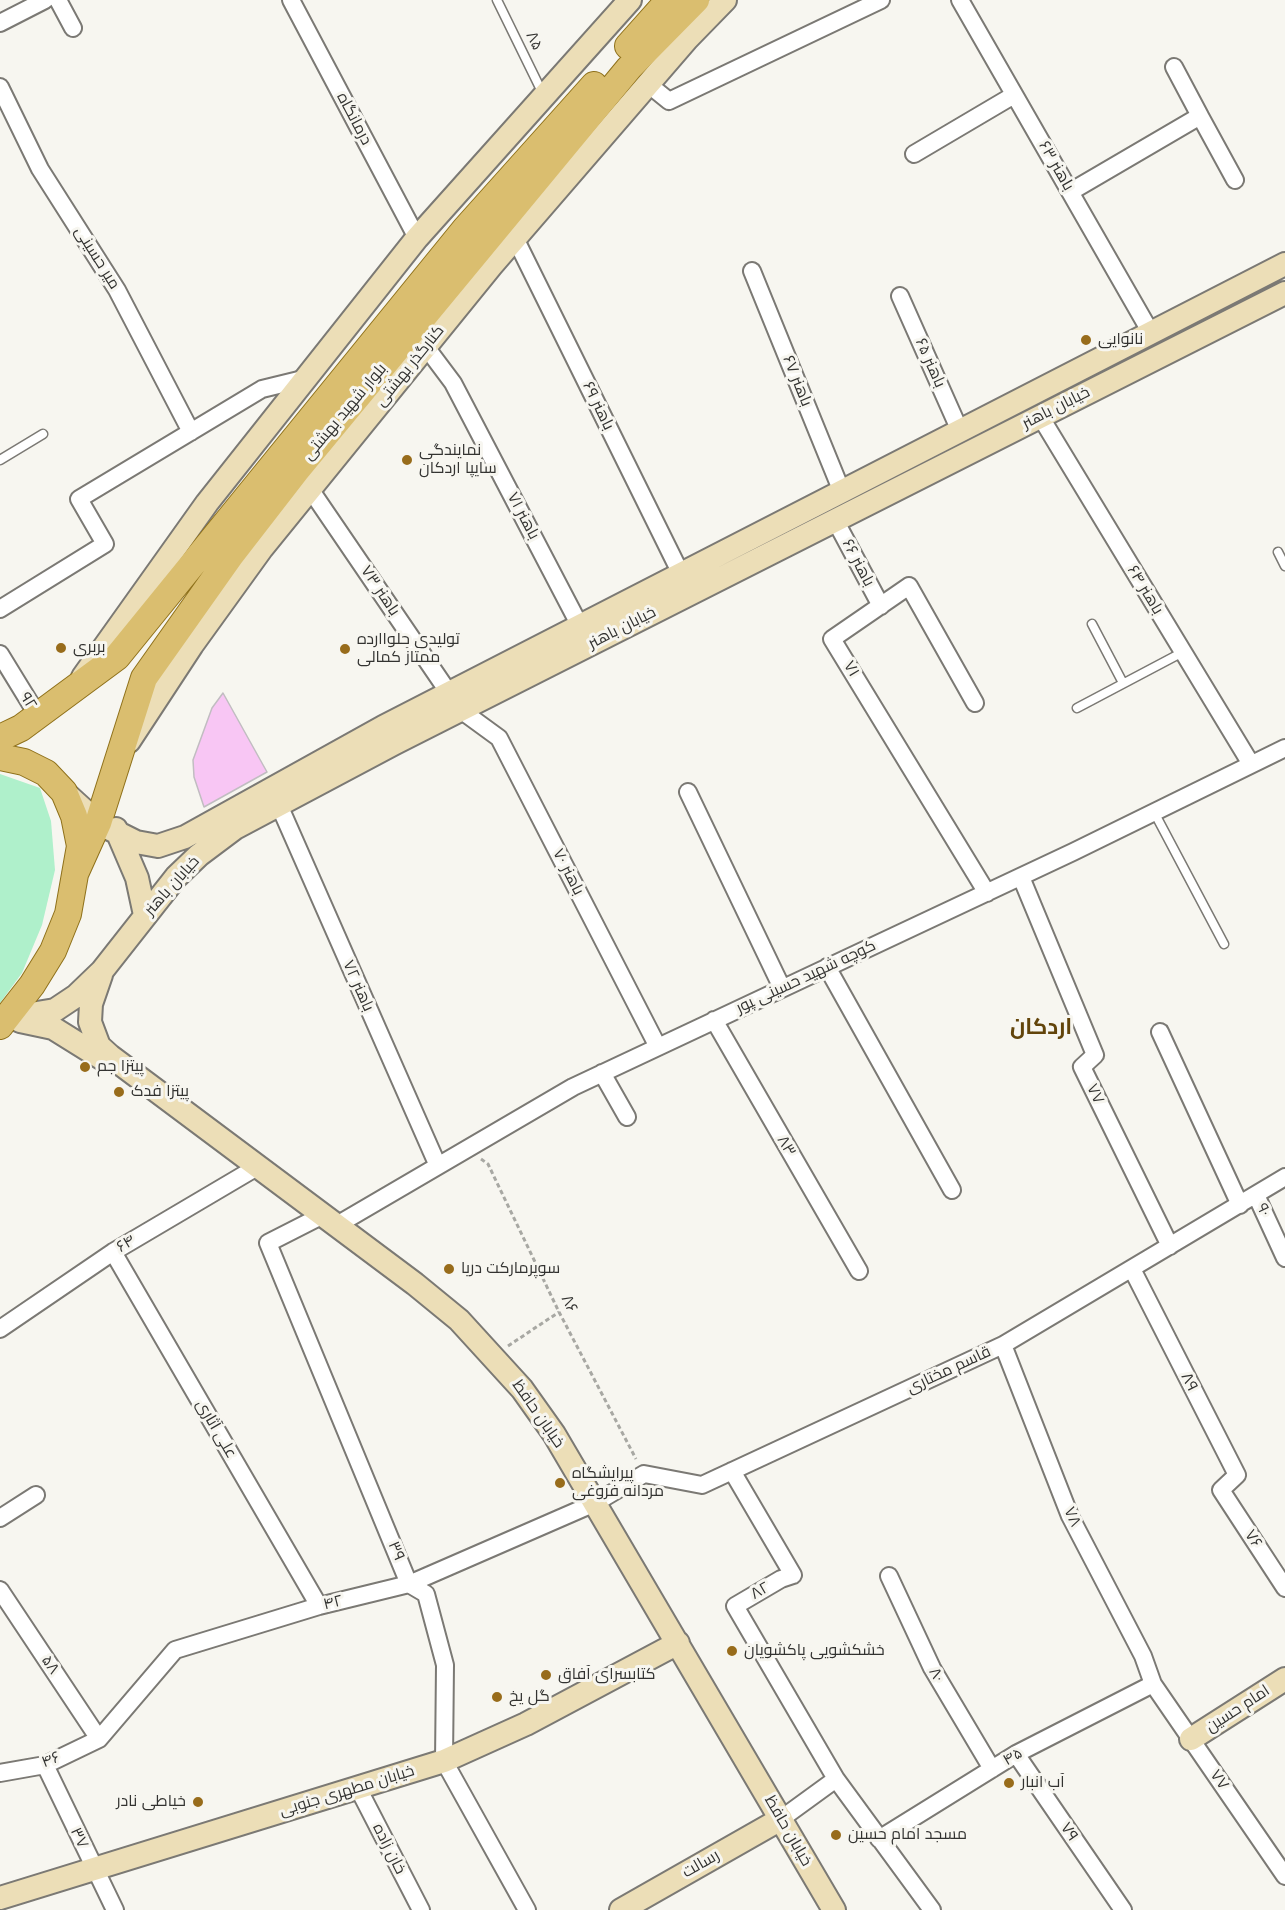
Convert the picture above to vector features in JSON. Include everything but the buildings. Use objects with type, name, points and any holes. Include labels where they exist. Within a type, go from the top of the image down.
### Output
[{"type":"main road","points":[[73,692],[207,503],[417,238],[630,0]]},
{"type":"main road","name":"بلوار شهید بهشتی","points":[[0,738],[73,692],[117,657],[465,229],[669,0]]},
{"type":"main road","name":"بلوار شهید بهشتی","points":[[75,874],[108,827],[110,788],[144,678],[231,555],[296,471],[628,69],[696,0]]},
{"type":"main road","name":"کنارگذر بهشتی","points":[[121,752],[192,645],[262,549],[310,489],[515,238],[648,84],[725,0]]},
{"type":"main road","name":"خیابان باهنر","points":[[64,792],[108,827],[136,842],[158,846],[184,837],[449,693],[1285,264]]},
{"type":"main road","name":"خیابان باهنر","points":[[4,1022],[55,1010],[76,996],[102,971],[176,877],[199,855],[235,828],[835,520],[1285,293]]},
{"type":"main road","points":[[449,693],[462,711]]},
{"type":"main road","points":[[0,756],[24,762],[46,773],[64,792],[74,816],[80,846],[68,914],[53,951],[4,1022]]},
{"type":"main road","points":[[108,827],[138,878],[145,915]]},
{"type":"main road","name":"خیابان حافظ","points":[[102,971],[91,1004],[93,1034],[110,1056],[415,1284],[459,1320],[494,1356],[554,1434],[834,1910]]},
{"type":"main road","name":"خیابان حافظ","points":[[4,1022],[53,1028],[153,1090]]},
{"type":"main road","name":"خیابان مطهری جنوبی","points":[[0,1898],[444,1761],[526,1724],[678,1643]]},
{"type":"main road","name":"امام حسین","points":[[1191,1739],[1285,1679]]},
{"type":"main road","name":"رسالت","points":[[621,1910],[781,1819]]},
{"type":"street","points":[[0,23],[45,0]]},
{"type":"street","points":[[58,0],[73,28]]},
{"type":"street","name":"درمانگاه","points":[[291,0],[417,238]]},
{"type":"street","points":[[648,84],[669,101],[881,0]]},
{"type":"street","name":"باهنر ۶۳","points":[[960,0],[1151,333]]},
{"type":"street","points":[[1174,67],[1235,180]]},
{"type":"street","name":"میر حسینی","points":[[0,87],[40,169],[117,290],[191,432]]},
{"type":"street","points":[[914,154],[1014,95]]},
{"type":"street","points":[[1070,192],[1200,116]]},
{"type":"street","name":"باهنر ۶۹","points":[[515,238],[681,574]]},
{"type":"street","name":"باهنر ۶۷","points":[[752,271],[842,492]]},
{"type":"street","name":"باهنر ۶۵","points":[[900,296],[960,431]]},
{"type":"street","name":"باهنر ۷۱","points":[[426,347],[453,383],[580,626]]},
{"type":"street","points":[[0,609],[105,544],[79,499],[262,389],[307,378]]},
{"type":"street","name":"باهنر ۶۴","points":[[1040,416],[1251,764]]},
{"type":"street","name":"باهنر ۷۳","points":[[310,489],[449,693]]},
{"type":"street","name":"باهنر ۶۶","points":[[835,520],[881,606]]},
{"type":"street","name":"۷۱","points":[[975,703],[909,586],[832,639],[987,893]]},
{"type":"street","name":"۹۲","points":[[0,654],[38,716]]},
{"type":"street","name":"باهنر ۷۰","points":[[462,711],[499,738],[658,1047]]},
{"type":"street","name":"کوچه شهید حسینی ‍پور","points":[[330,1220],[438,1166],[573,1087],[1021,877],[1285,748]]},
{"type":"street","points":[[688,792],[782,988]]},
{"type":"street","name":"باهنر ۷۲","points":[[279,805],[438,1166]]},
{"type":"street","name":"۷۷","points":[[1021,877],[1095,1055],[1082,1067],[1170,1246]]},
{"type":"street","points":[[827,967],[952,1190]]},
{"type":"street","name":"۸۳","points":[[714,1020],[859,1271]]},
{"type":"street","points":[[1160,1032],[1240,1205]]},
{"type":"street","points":[[602,1073],[627,1118]]},
{"type":"street","name":"۶۴","points":[[0,1329],[113,1252],[257,1167]]},
{"type":"street","name":"قاسم مختاری","points":[[644,1474],[702,1485],[1003,1345],[1285,1178]]},
{"type":"street","name":"۹۰","points":[[1256,1196],[1285,1258]]},
{"type":"street","name":"۳۹","points":[[330,1220],[268,1243],[409,1584],[426,1593],[445,1665],[444,1761],[527,1910]]},
{"type":"street","name":"علی آثاری","points":[[113,1252],[319,1606]]},
{"type":"street","name":"۸۹","points":[[1132,1269],[1237,1475],[1221,1490]]},
{"type":"street","name":"۷۸","points":[[1003,1345],[1070,1516],[1143,1656],[1153,1684]]},
{"type":"street","name":"۸۲","points":[[732,1471],[793,1575],[781,1579],[735,1606],[836,1779]]},
{"type":"street","points":[[595,1503],[644,1474]]},
{"type":"street","name":"۷۶","points":[[1221,1490],[1285,1588]]},
{"type":"street","points":[[0,1518],[36,1495]]},
{"type":"street","name":"۴۲","points":[[99,1739],[175,1650],[319,1606],[409,1584],[595,1503]]},
{"type":"street","name":"۸۰","points":[[889,1576],[932,1668],[992,1769]]},
{"type":"street","name":"۵۸","points":[[0,1590],[99,1739]]},
{"type":"street","name":"۷۷","points":[[1153,1684],[1285,1876]]},
{"type":"street","name":"۴۵","points":[[879,1839],[1016,1754],[1153,1684]]},
{"type":"street","name":"۴۶","points":[[0,1773],[45,1764],[99,1739]]},
{"type":"street","name":"۷۹","points":[[1016,1754],[1123,1910]]},
{"type":"street","name":"۳۷","points":[[45,1764],[115,1910]]},
{"type":"street","points":[[781,1819],[836,1779],[932,1910]]},
{"type":"street","name":"خان زاده","points":[[358,1788],[421,1910]]},
{"type":"lane","name":"۸۵","points":[[497,0],[544,96]]},
{"type":"lane","points":[[0,460],[43,434]]},
{"type":"lane","points":[[1278,552],[1285,566]]},
{"type":"lane","points":[[1092,624],[1124,683]]},
{"type":"lane","points":[[1077,708],[1183,652]]},
{"type":"lane","points":[[1154,812],[1224,944]]},
{"type":"path","name":"۸۶","points":[[468,1149],[488,1164],[559,1312],[644,1474]]},
{"type":"path","points":[[494,1356],[559,1312]]},
{"type":"green space","points":[[0,774],[40,788],[51,821],[55,870],[42,925],[22,973],[0,1003]]},
{"type":"place","name":"نانوایی","points":[[1086,340]]},
{"type":"place","name":"نمایندگی سایپا اردکان","points":[[407,460]]},
{"type":"place","name":"بربری","points":[[61,648]]},
{"type":"place","name":"تولیدی حلواارده ممتاز کمالی","points":[[345,649]]},
{"type":"place","name":"پیتزا جم","points":[[85,1067]]},
{"type":"place","name":"پیتزا فدک","points":[[119,1092]]},
{"type":"place","name":"سوپرمارکت دریا","points":[[449,1269]]},
{"type":"place","name":"پیرایشگاه مردانه فروغی","points":[[560,1483]]},
{"type":"place","name":"خشکشویی پاکشویان","points":[[732,1651]]},
{"type":"place","name":"کتابسرای آفاق","points":[[546,1675]]},
{"type":"place","name":"گل یخ","points":[[497,1697]]},
{"type":"place","name":"آب انبار","points":[[1009,1783]]},
{"type":"place","name":"خیاطی نادر","points":[[198,1802]]},
{"type":"place","name":"مسجد امام حسین","points":[[836,1835]]},
{"type":"district","name":"اردکان","points":[[1041,1028]]}]
